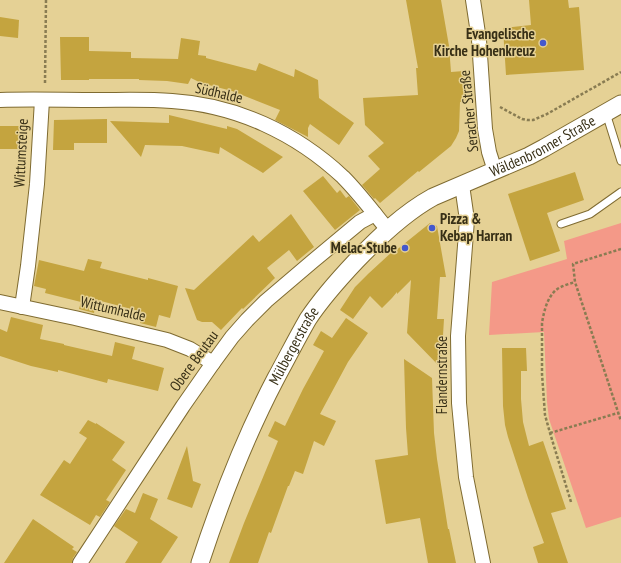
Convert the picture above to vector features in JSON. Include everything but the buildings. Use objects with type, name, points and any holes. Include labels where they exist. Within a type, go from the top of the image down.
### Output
[{"type":"street","name":"Seracher Straße","points":[[473,0],[479,40],[486,141],[495,171]]},
{"type":"street","name":"Südhalde","points":[[0,100],[138,100],[189,102],[220,109],[258,121],[296,140],[329,165],[349,183],[388,230]]},
{"type":"street","name":"Wittumsteige","points":[[22,307],[37,184],[42,100]]},
{"type":"street","name":"Wäldenbronner Straße","points":[[462,185],[544,148],[621,104]]},
{"type":"street","name":"Mülbergerstraße","points":[[200,563],[222,497],[240,453],[264,401],[312,314],[332,287],[370,246],[388,230],[424,203],[462,185]]},
{"type":"street","name":"Flandernstraße","points":[[462,185],[467,220],[458,336],[460,417],[467,484],[483,563]]},
{"type":"street","name":"Obere Beutau","points":[[80,563],[212,363],[247,320],[266,301],[360,222],[375,214]]},
{"type":"street","name":"Wittumhalde","points":[[0,302],[167,340],[190,349],[212,363]]},
{"type":"lane","points":[[606,113],[621,161]]},
{"type":"lane","points":[[560,224],[590,214],[621,192]]},
{"type":"path","name":"Wittumsteige","points":[[42,100],[45,87],[46,0]]},
{"type":"path","points":[[483,106],[494,101],[503,109],[522,119],[533,120],[547,114],[621,72]]},
{"type":"path","points":[[621,248],[573,264],[575,282],[621,421]]},
{"type":"path","points":[[571,502],[546,420],[544,408],[542,323],[543,315],[551,296],[561,287],[575,282]]},
{"type":"path","points":[[550,433],[618,413]]},
{"type":"shaded area","points":[[621,223],[621,517],[586,528],[549,419],[544,332],[489,335],[492,282],[567,259],[564,241]]},
{"type":"place","name":"Evangelische Kirche Hohenkreuz","points":[[543,43]]},
{"type":"place","name":"Pizza & Kebap Harran","points":[[432,228]]},
{"type":"place","name":"Melac-Stube","points":[[405,248]]}]
